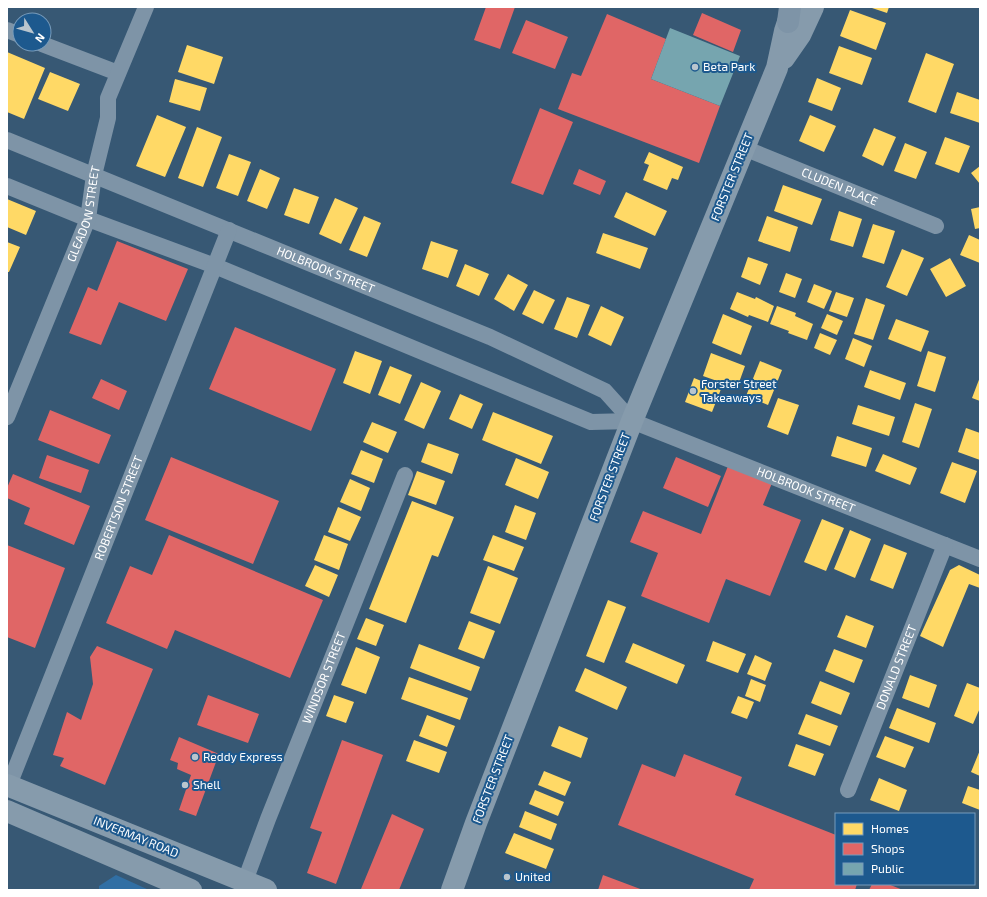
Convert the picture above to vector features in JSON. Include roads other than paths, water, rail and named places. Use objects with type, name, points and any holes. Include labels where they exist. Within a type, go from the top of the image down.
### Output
[{"type":"street","name":"GLEADOW STREET","points":[[7,417],[12,388],[88,219],[94,175],[108,118],[108,98],[146,7]]},
{"type":"street","name":"FORSTER STREET","points":[[777,68],[800,35],[813,7]]},
{"type":"street","name":"FORSTER STREET","points":[[452,890],[476,823],[632,421],[777,68],[790,12]]},
{"type":"street","points":[[52,48],[118,73]]},
{"type":"street","name":"HOLBROOK STREET","points":[[7,140],[490,337],[605,392],[632,421]]},
{"type":"street","name":"CLUDEN PLACE","points":[[744,148],[936,226]]},
{"type":"street","name":"HOLBROOK STREET","points":[[7,186],[88,219],[215,266],[591,422],[632,421],[944,545],[979,556]]},
{"type":"street","name":"ROBERTSON STREET","points":[[8,785],[229,230]]},
{"type":"street","name":"WINDSOR STREET","points":[[260,887],[268,820],[405,475]]},
{"type":"street","name":"DONALD STREET","points":[[848,790],[944,545]]},
{"type":"street","name":"INVERMAY ROAD","points":[[8,785],[260,887]]},
{"type":"street","points":[[7,811],[191,890]]},
{"type":"street","points":[[440,890],[476,823]]},
{"type":"place","name":"Beta Park","points":[[695,67]]},
{"type":"place","name":"Forster Street Takeaways","points":[[693,391]]},
{"type":"place","name":"Reddy Express","points":[[195,757]]},
{"type":"place","name":"Shell","points":[[185,785]]},
{"type":"place","name":"United","points":[[507,877]]}]
